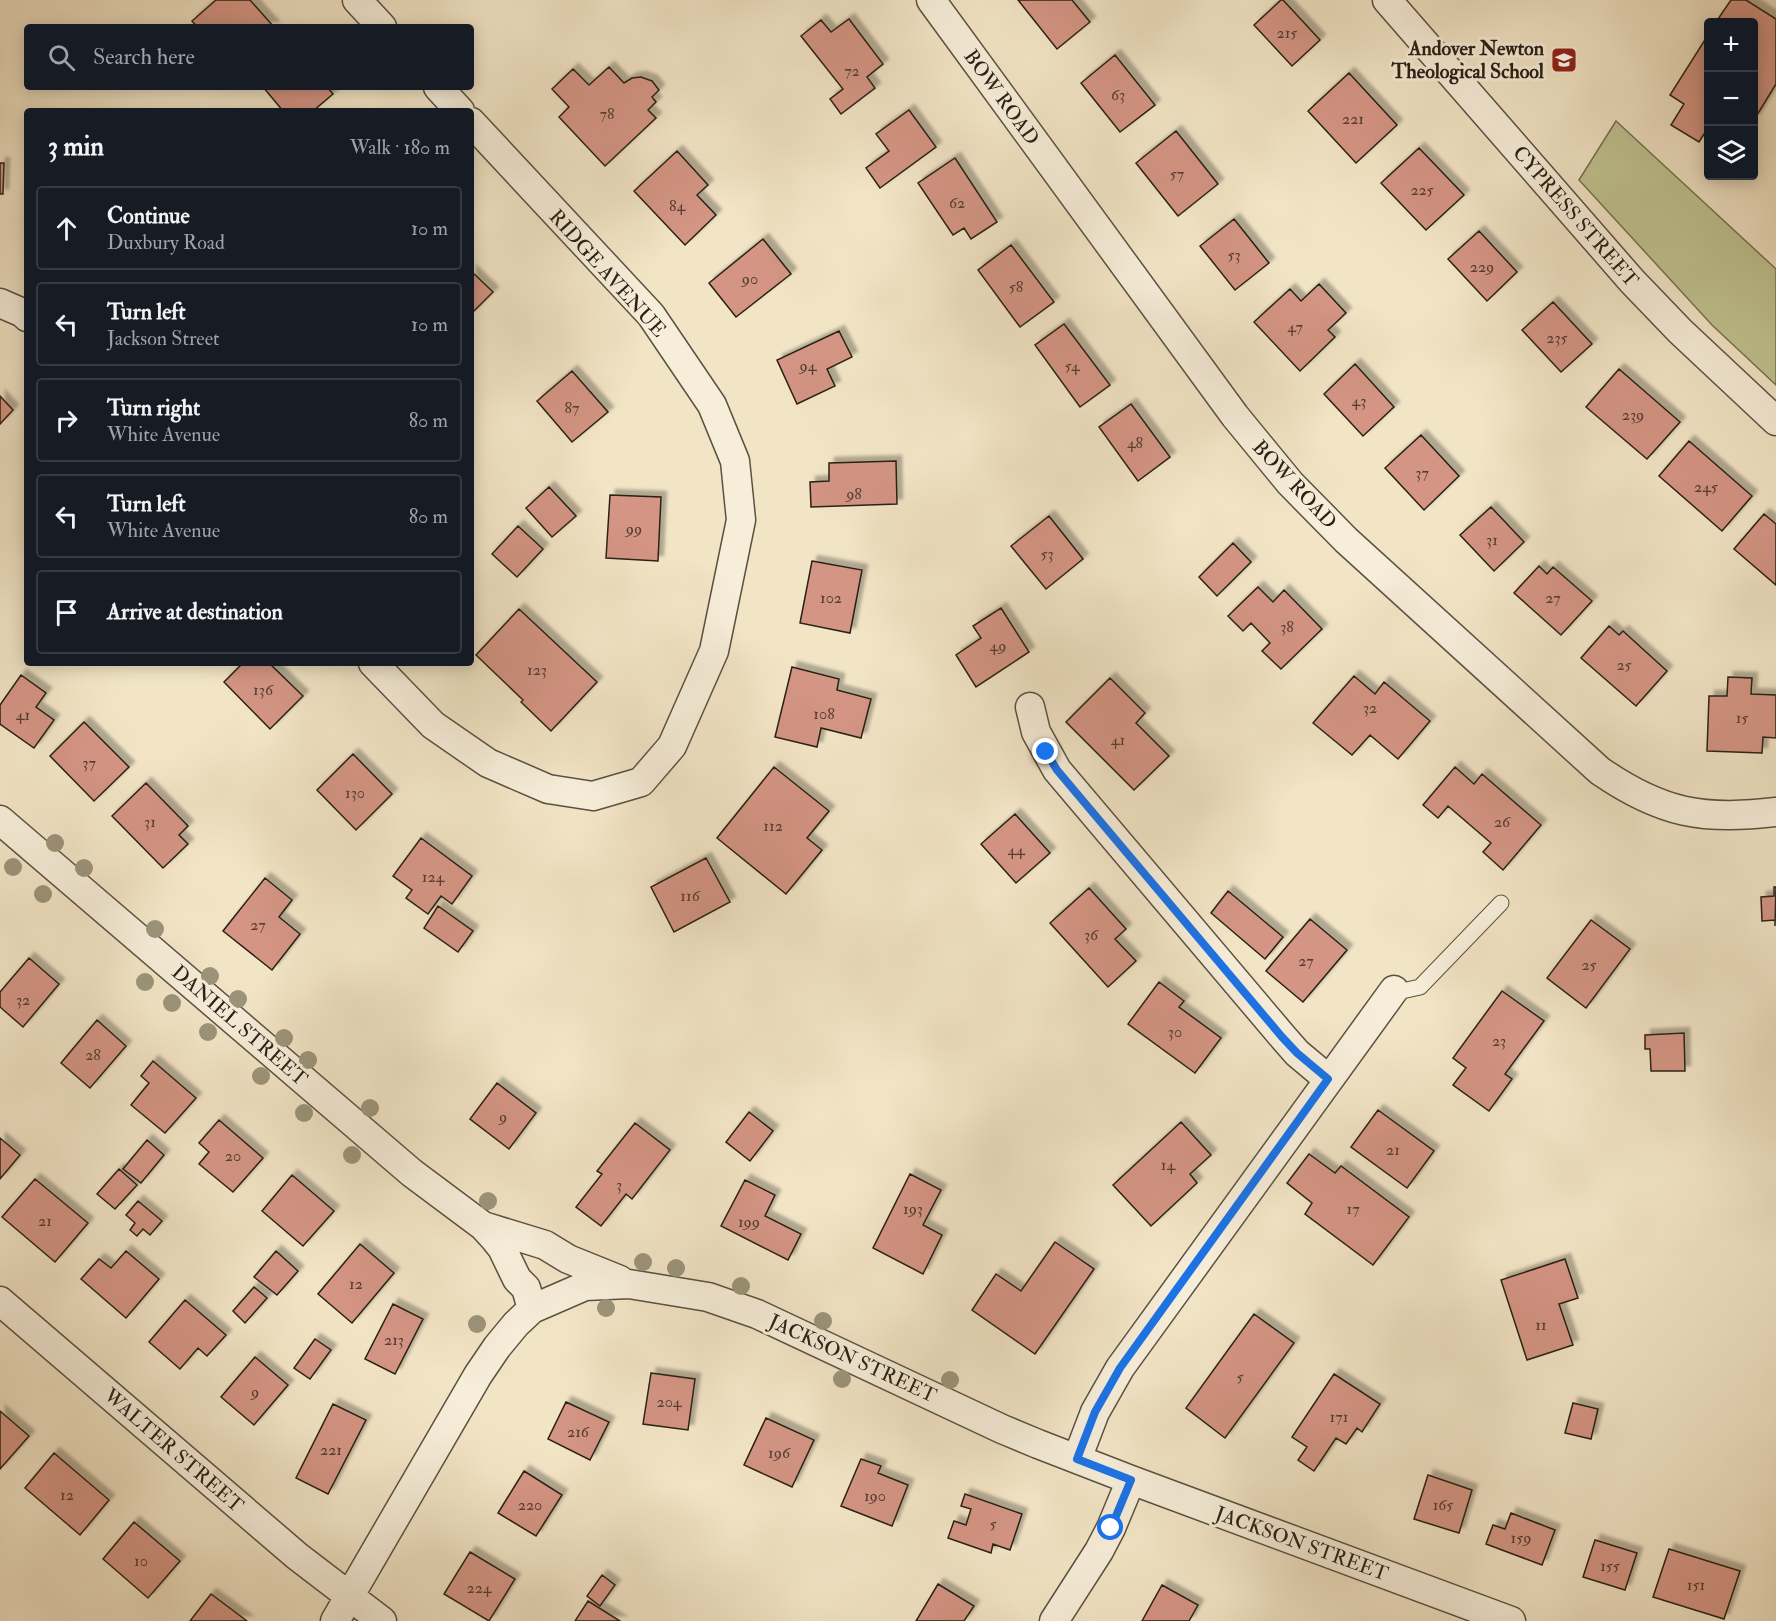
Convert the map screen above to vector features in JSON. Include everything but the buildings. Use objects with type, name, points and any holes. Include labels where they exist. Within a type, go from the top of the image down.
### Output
[{"type":"street","points":[[357,0],[379,24]]},
{"type":"street","name":"BOW ROAD","points":[[931,0],[1235,416],[1290,483],[1346,540],[1600,771],[1621,785],[1651,801],[1684,811],[1729,816],[1776,812]]},
{"type":"street","name":"CYPRESS STREET","points":[[1387,0],[1632,281],[1680,331],[1776,421]]},
{"type":"street","points":[[441,90],[457,108]]},
{"type":"street","name":"RIDGE AVENUE","points":[[376,666],[433,725],[488,762],[538,785],[548,789],[593,796],[641,782],[672,746],[714,651],[741,520],[735,461],[712,405],[651,315],[474,126]]},
{"type":"street","points":[[0,303],[24,314]]},
{"type":"street","points":[[1030,707],[1036,732],[1057,770],[1282,1037],[1328,1079]]},
{"type":"street","name":"DANIEL STREET","points":[[0,820],[412,1173],[483,1226],[502,1248],[518,1279],[526,1288],[532,1309]]},
{"type":"street","points":[[1077,1459],[1095,1412],[1120,1368],[1394,990]]},
{"type":"street","name":"DANIEL STREET","points":[[483,1226],[545,1245],[568,1259],[629,1284]]},
{"type":"street","name":"JACKSON STREET","points":[[335,1621],[478,1375],[516,1324],[532,1309],[585,1286],[629,1284],[682,1291],[734,1304],[1002,1428],[1077,1459],[1512,1621]]},
{"type":"street","name":"WALTER STREET","points":[[0,1301],[297,1556],[382,1621]]},
{"type":"street","points":[[1054,1621],[1103,1543],[1131,1480]]},
{"type":"lane","points":[[1394,990],[1402,991],[1420,987],[1501,903]]},
{"type":"green space","points":[[1616,121],[1776,269],[1776,385],[1712,325],[1579,180]]},
{"type":"place","name":"Andover Newton Theological School","points":[[1564,60]]},
{"type":"route","points":[[1046,752],[1057,770],[1282,1037],[1328,1079],[1106,1389],[1077,1459],[1131,1480],[1111,1528]]}]
